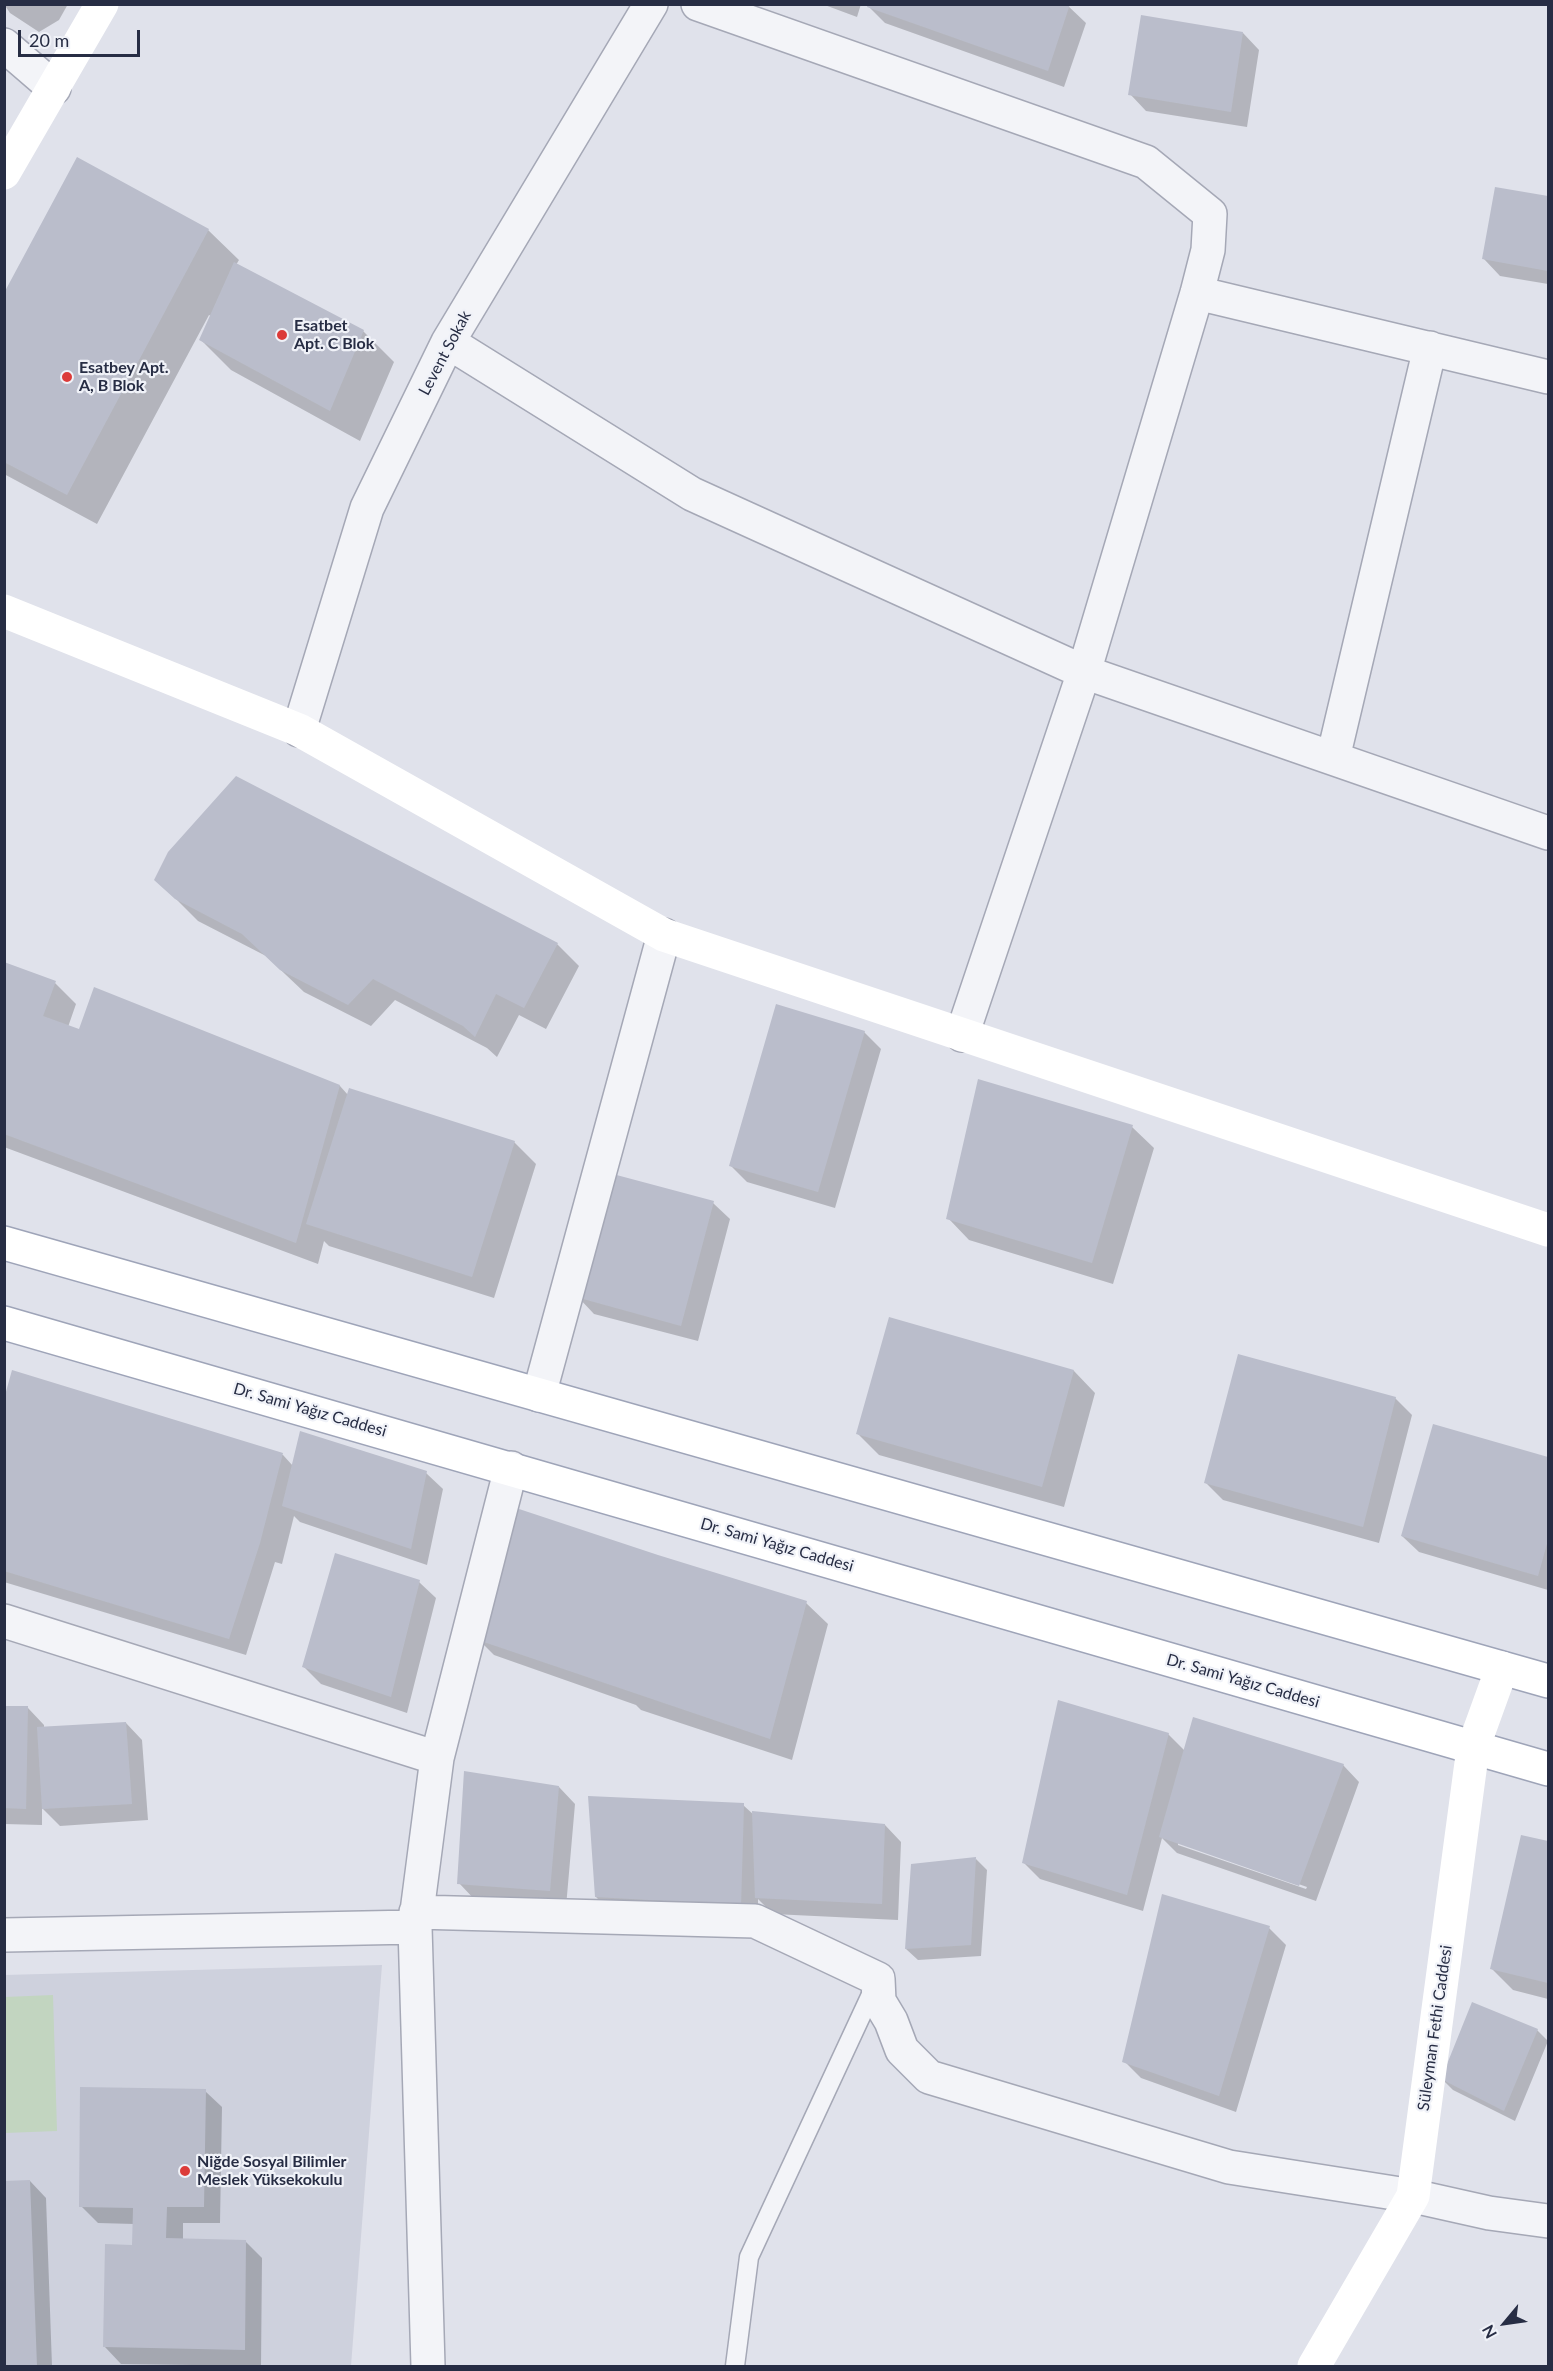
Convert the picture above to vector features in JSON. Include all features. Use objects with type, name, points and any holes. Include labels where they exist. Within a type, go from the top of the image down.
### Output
[{"type":"main road","points":[[4,173],[102,4]]},
{"type":"main road","points":[[4,611],[299,730],[664,934],[1548,1230]]},
{"type":"main road","points":[[4,1243],[1548,1681]]},
{"type":"main road","name":"Dr. Sami Yağız Caddesi","points":[[4,1323],[1548,1769]]},
{"type":"main road","name":"Süleyman Fethi Caddesi","points":[[1314,2367],[1413,2196],[1473,1748],[1502,1668]]},
{"type":"street","name":"Levent Sokak","points":[[299,730],[367,508],[448,342],[651,4]]},
{"type":"street","points":[[698,4],[1146,162],[1210,214],[1209,250],[1084,672],[962,1035]]},
{"type":"street","points":[[4,45],[54,88]]},
{"type":"street","points":[[1197,293],[1548,377]]},
{"type":"street","points":[[448,342],[692,494],[1084,672],[1548,833]]},
{"type":"street","points":[[1333,758],[1430,348]]},
{"type":"street","points":[[539,1395],[664,934]]},
{"type":"street","points":[[428,2367],[416,1919],[436,1758],[511,1468]]},
{"type":"street","points":[[4,1621],[436,1758]]},
{"type":"street","points":[[4,1935],[416,1919],[755,1921],[878,1979],[879,2001],[891,2021],[902,2050],[929,2077],[1229,2167],[1413,2196],[1489,2213],[1548,2221]]},
{"type":"lane","points":[[735,2367],[749,2257],[878,1979]]},
{"type":"shaded area","name":"Niğde Sosyal Bilimler Meslek Yüksekokulu","points":[[382,1965],[351,2366],[5,2366],[4,1975]]},
{"type":"green space","points":[[53,1995],[57,2131],[5,2133],[5,1997]]},
{"type":"building","points":[[868,4],[1070,4],[1048,71],[867,7]]},
{"type":"building","points":[[1141,15],[1243,32],[1231,112],[1128,95]]},
{"type":"building","name":"Esatbey Apt. A, B Blok","points":[[77,157],[209,229],[67,495],[4,462],[4,293]]},
{"type":"building","points":[[1495,187],[1548,196],[1548,271],[1482,259]]},
{"type":"building","name":"Esatbet Apt. C Blok","points":[[234,262],[364,330],[330,411],[199,340]]},
{"type":"building","points":[[236,776],[558,943],[524,1008],[496,994],[475,1037],[463,1026],[373,979],[348,1005],[280,970],[242,934],[175,899],[154,880],[168,852]]},
{"type":"building","points":[[4,962],[56,981],[43,1016],[79,1029],[94,987],[340,1085],[296,1243],[4,1134]]},
{"type":"building","points":[[776,1004],[865,1031],[818,1192],[729,1166]]},
{"type":"building","points":[[978,1079],[1133,1125],[1092,1263],[946,1219]]},
{"type":"building","points":[[349,1088],[515,1141],[472,1277],[306,1224]]},
{"type":"building","points":[[609,1173],[714,1201],[681,1326],[576,1297]]},
{"type":"building","points":[[889,1317],[1074,1370],[1042,1487],[856,1434]]},
{"type":"building","points":[[1238,1354],[1396,1397],[1363,1527],[1204,1483]]},
{"type":"building","points":[[12,1370],[283,1453],[260,1543],[229,1639],[4,1571],[4,1399]]},
{"type":"building","points":[[1433,1424],[1548,1457],[1548,1540],[1538,1576],[1401,1536]]},
{"type":"building","points":[[300,1431],[427,1471],[411,1549],[282,1506]]},
{"type":"building","points":[[510,1506],[807,1601],[770,1739],[475,1639]]},
{"type":"building","points":[[335,1553],[420,1580],[391,1697],[302,1667]]},
{"type":"building","points":[[1058,1700],[1169,1733],[1127,1895],[1022,1863]]},
{"type":"building","points":[[4,1706],[28,1706],[26,1809],[4,1808]]},
{"type":"building","points":[[1193,1717],[1344,1764],[1299,1886],[1159,1837]]},
{"type":"building","points":[[126,1722],[132,1804],[42,1809],[37,1727]]},
{"type":"building","points":[[464,1771],[559,1786],[550,1891],[457,1884]]},
{"type":"building","points":[[588,1796],[744,1803],[741,1905],[595,1897]]},
{"type":"building","points":[[752,1811],[885,1824],[882,1904],[755,1898]]},
{"type":"building","points":[[1521,1835],[1548,1841],[1548,1983],[1490,1969]]},
{"type":"building","points":[[976,1857],[971,1945],[905,1949],[911,1864]]},
{"type":"building","points":[[1162,1894],[1270,1926],[1219,2096],[1122,2062]]},
{"type":"building","points":[[1472,2002],[1538,2029],[1504,2111],[1441,2079]]},
{"type":"building","points":[[80,2087],[206,2089],[204,2207],[167,2207],[166,2238],[246,2240],[245,2350],[103,2347],[105,2244],[132,2245],[133,2208],[79,2207]]},
{"type":"building","points":[[30,2180],[37,2366],[4,2366],[4,2181]]},
{"type":"place","name":"Esatbet Apt. C Blok","points":[[282,335]]},
{"type":"place","name":"Esatbey Apt. A, B Blok","points":[[67,377]]},
{"type":"place","name":"Niğde Sosyal Bilimler Meslek Yüksekokulu","points":[[185,2171]]}]
